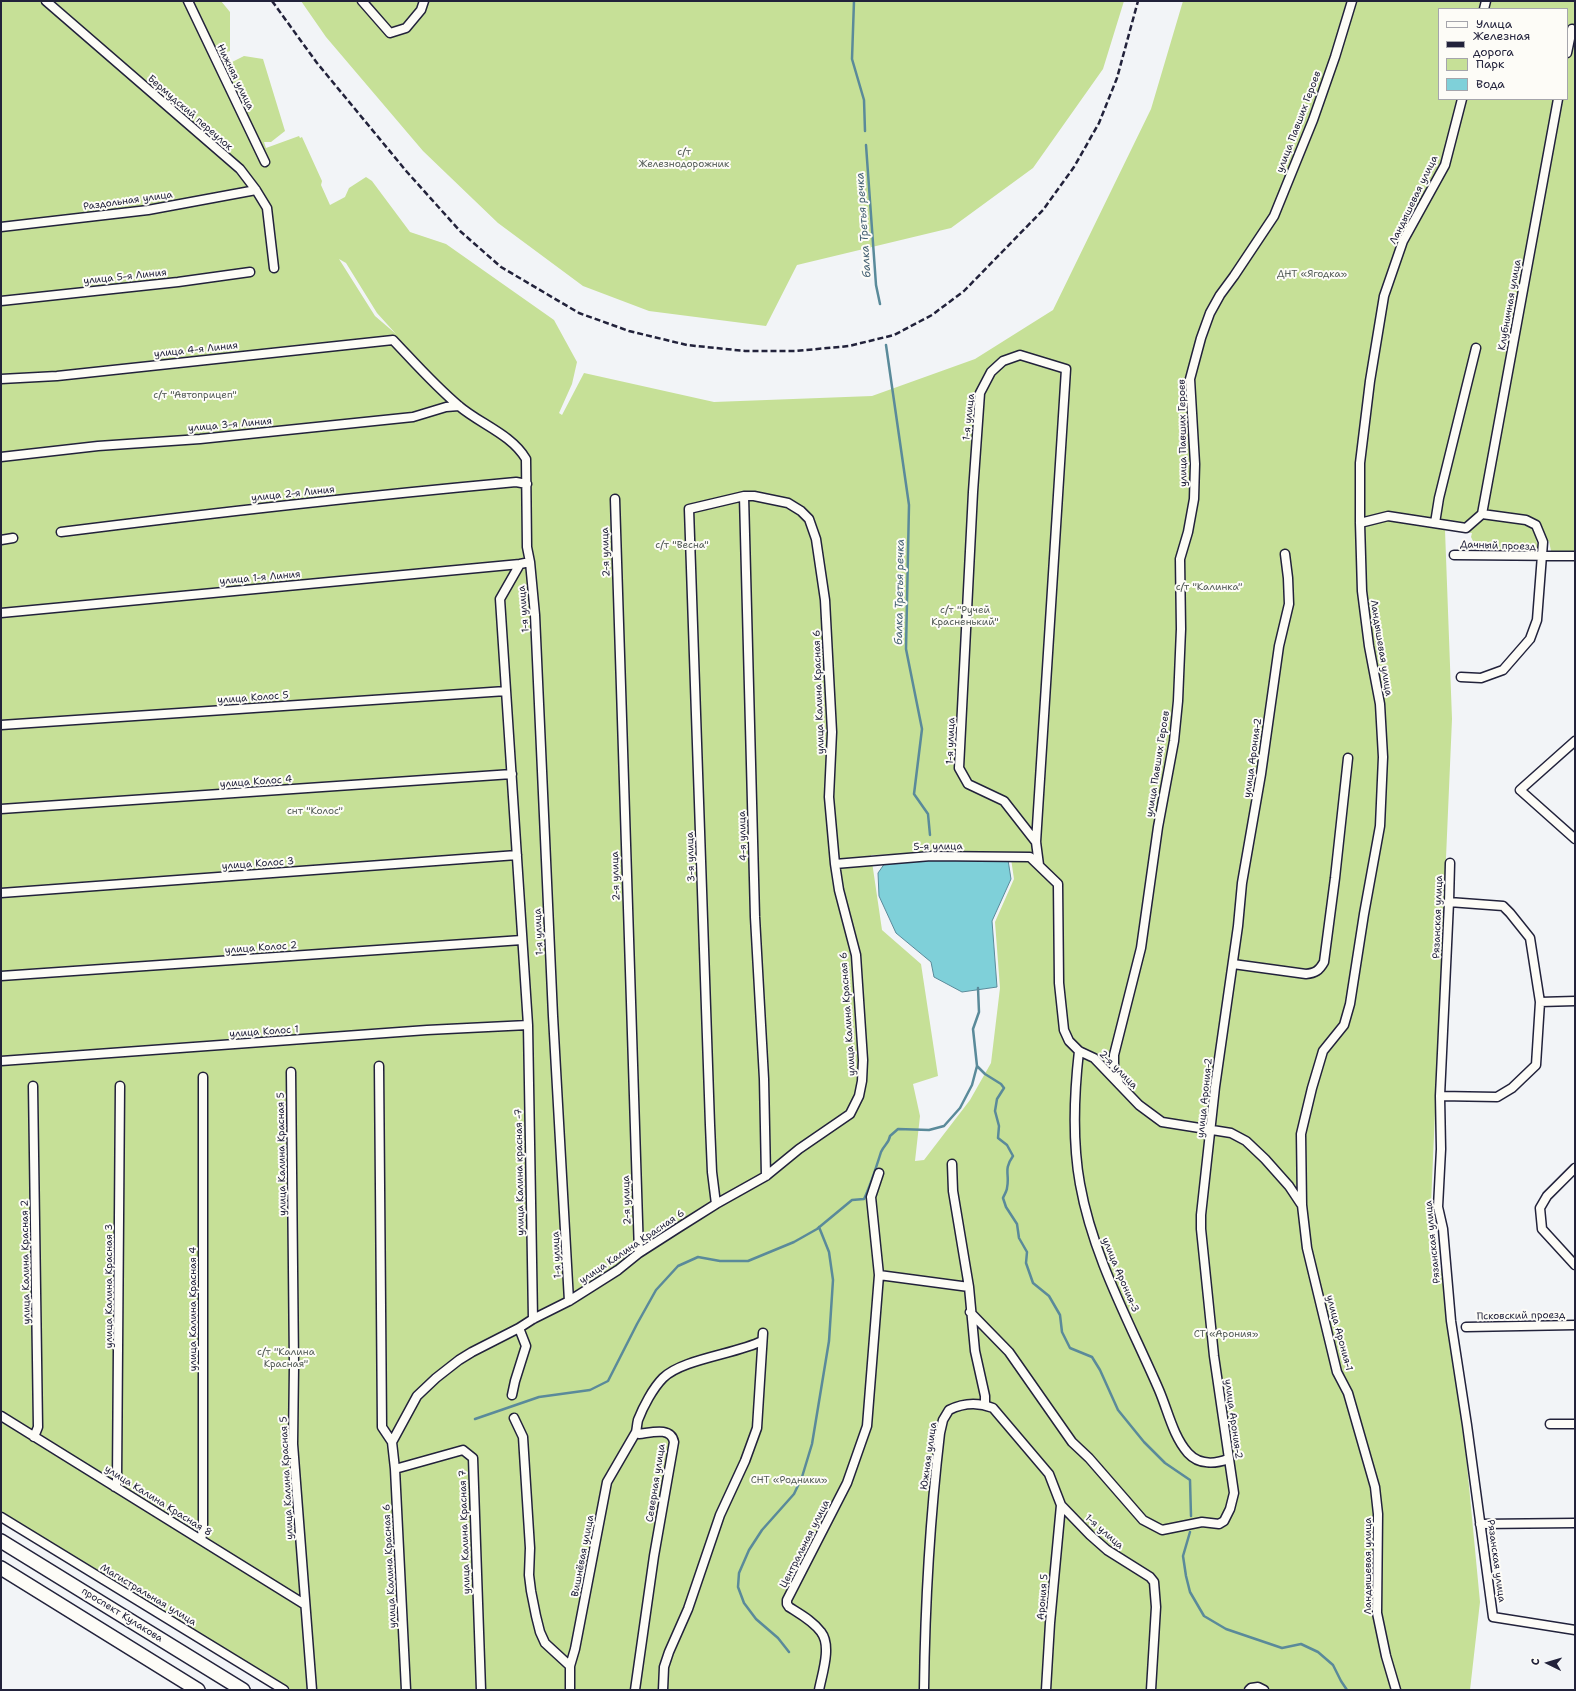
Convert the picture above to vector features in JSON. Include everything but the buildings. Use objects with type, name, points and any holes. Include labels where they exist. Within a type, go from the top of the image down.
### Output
[{"type":"main road","name":"проспект Кулакова","points":[[1,1541],[243,1690]]},
{"type":"main road","points":[[1,1568],[198,1690]]},
{"type":"street","name":"Бермудский переулок","points":[[46,1],[240,169],[256,190],[267,208],[274,268]]},
{"type":"street","name":"Нижняя улица","points":[[188,1],[265,162]]},
{"type":"street","points":[[362,1],[390,33],[406,28],[421,10],[424,1]]},
{"type":"street","name":"улица Павших Героев","points":[[1119,1084],[1114,1066],[1114,1055],[1141,948],[1158,826],[1174,742],[1178,701],[1181,629],[1180,559],[1188,532],[1194,499],[1195,464],[1190,378],[1201,338],[1210,313],[1220,294],[1274,216],[1313,120],[1352,1]]},
{"type":"street","points":[[1568,48],[1572,29]]},
{"type":"street","name":"Ландышевая улица","points":[[1302,1204],[1301,1134],[1323,1051],[1344,1025],[1350,1004],[1380,826],[1382,757],[1380,704],[1362,591],[1360,523],[1360,463],[1370,381],[1384,296],[1403,241],[1445,165],[1462,100]]},
{"type":"street","name":"Клубничная улица","points":[[1482,514],[1558,100]]},
{"type":"street","name":"Раздольная улица","points":[[1,227],[148,210],[256,190]]},
{"type":"street","name":"улица 5-я Линия","points":[[1,301],[178,282],[250,272]]},
{"type":"street","name":"улица 4-я Линия","points":[[1,379],[57,376],[393,340]]},
{"type":"street","name":"1-я улица","points":[[393,340],[459,406],[510,442],[522,452],[526,459],[527,547],[530,562],[535,615],[553,1016],[569,1301]]},
{"type":"street","points":[[1435,523],[1439,498],[1476,348]]},
{"type":"street","name":"1-я улица","points":[[1036,842],[1004,801],[968,784],[959,768],[973,492],[980,393],[991,372],[1003,361],[1020,355],[1066,369],[1036,842],[1040,865]]},
{"type":"street","name":"улица 3-я Линия","points":[[1,457],[98,446],[200,439],[405,418],[446,407],[459,406]]},
{"type":"street","name":"улица 2-я Линия","points":[[61,532],[193,515],[440,489],[516,482],[527,484]]},
{"type":"street","name":"3-я улица","points":[[716,1204],[712,1172],[710,1133],[689,508],[744,496]]},
{"type":"street","name":"улица Калина Красная 6","points":[[392,1442],[418,1396],[436,1378],[472,1352],[569,1301],[618,1270],[639,1253],[716,1204],[766,1176],[799,1149],[850,1114],[859,1096],[862,1081],[863,1060],[856,955],[839,890],[835,864],[830,797],[832,732],[825,600],[816,539],[809,519],[801,510],[788,503],[754,496],[744,496]]},
{"type":"street","name":"4-я улица","points":[[744,496],[755,917],[764,1079],[766,1176]]},
{"type":"street","name":"2-я улица","points":[[615,499],[639,1253]]},
{"type":"street","points":[[1360,523],[1388,516],[1466,528],[1482,514]]},
{"type":"street","name":"Дачный проезд","points":[[1482,514],[1526,520],[1536,525],[1544,542],[1542,557]]},
{"type":"street","points":[[1,540],[13,538]]},
{"type":"street","name":"улица Арония-2","points":[[970,1312],[1009,1352],[1072,1442],[1089,1458],[1143,1520],[1162,1530],[1202,1522],[1219,1524],[1224,1521],[1230,1509],[1234,1493],[1233,1477],[1228,1459],[1214,1356],[1201,1229],[1201,1215],[1212,1130],[1216,1079],[1233,964],[1242,883],[1260,782],[1279,646],[1289,604],[1288,578],[1284,554]]},
{"type":"street","name":"Дачный проезд","points":[[1454,555],[1542,557],[1575,556]]},
{"type":"street","points":[[1461,677],[1481,678],[1503,670],[1530,639],[1537,620],[1542,557]]},
{"type":"street","points":[[520,564],[530,562]]},
{"type":"street","name":"1-я улица","points":[[520,564],[500,599],[528,1025]]},
{"type":"street","name":"улица 1-я Линия","points":[[1,612],[520,564]]},
{"type":"street","name":"улица Колос 5","points":[[1,725],[506,691]]},
{"type":"street","points":[[1575,741],[1520,790],[1575,839]]},
{"type":"street","points":[[1233,964],[1306,974],[1314,973],[1320,969],[1324,962],[1348,758]]},
{"type":"street","name":"улица Колос 4","points":[[1,809],[512,774]]},
{"type":"street","name":"улица Колос 3","points":[[1,893],[517,855]]},
{"type":"street","name":"5-я улица","points":[[835,864],[931,856],[1030,857],[1040,865]]},
{"type":"street","name":"Рязанская улица","points":[[1450,863],[1440,1096],[1441,1149],[1438,1207],[1443,1229],[1451,1321],[1493,1617],[1575,1630]]},
{"type":"street","name":"2-я улица","points":[[1040,865],[1058,884],[1059,983],[1064,1030],[1069,1041],[1079,1051],[1094,1058],[1139,1105],[1162,1122],[1231,1133],[1246,1141],[1265,1159],[1289,1186],[1302,1204]]},
{"type":"street","points":[[1440,1096],[1458,1098],[1496,1097],[1512,1088],[1536,1065],[1540,1002],[1530,938],[1510,913],[1503,906],[1449,902]]},
{"type":"street","name":"улица Колос 2","points":[[1,976],[522,940]]},
{"type":"street","points":[[1540,1002],[1575,1001]]},
{"type":"street","name":"улица Колос 1","points":[[1,1062],[427,1030],[528,1025]]},
{"type":"street","name":"улица Калина красная -7","points":[[528,1025],[533,1319]]},
{"type":"street","name":"улица Арония-3","points":[[1079,1051],[1074,1106],[1075,1148],[1080,1184],[1093,1239],[1172,1425],[1182,1443],[1189,1454],[1198,1460],[1211,1463],[1228,1459]]},
{"type":"street","name":"улица Калина Красная 6","points":[[379,1066],[382,1427],[392,1442],[395,1469],[406,1690]]},
{"type":"street","name":"улица Калина Красная 5","points":[[291,1072],[294,1366],[293,1444],[304,1604],[312,1690]]},
{"type":"street","name":"улица Калина Красная 4","points":[[201,1540],[203,1530],[203,1077]]},
{"type":"street","name":"улица Калина Красная 2","points":[[33,1086],[38,1427],[34,1437]]},
{"type":"street","name":"улица Калина Красная 3","points":[[115,1487],[117,1481],[120,1086]]},
{"type":"street","points":[[952,1164],[953,1191],[969,1287],[970,1312],[975,1351],[985,1400]]},
{"type":"street","points":[[1575,1168],[1547,1196],[1540,1208],[1542,1229],[1575,1264]]},
{"type":"street","name":"Центральная улица","points":[[819,1690],[826,1644],[822,1633],[813,1623],[789,1607],[787,1600],[848,1483],[867,1426],[879,1275],[871,1197],[879,1173]]},
{"type":"street","name":"улица Арония-1","points":[[1302,1204],[1307,1248],[1327,1336],[1337,1372],[1348,1393],[1375,1487]]},
{"type":"street","points":[[879,1275],[969,1287]]},
{"type":"street","name":"Псковский проезд","points":[[1466,1327],[1575,1325]]},
{"type":"street","points":[[512,1395],[526,1346],[520,1328]]},
{"type":"street","points":[[636,1432],[638,1421],[657,1386],[670,1372],[711,1357],[752,1346],[763,1337],[757,1428],[745,1461],[720,1515],[688,1609],[668,1652],[664,1667],[663,1690]]},
{"type":"street","name":"1-я улица","points":[[985,1400],[1049,1474],[1062,1505],[1090,1535],[1107,1550],[1150,1577],[1154,1582],[1156,1607],[1151,1690]]},
{"type":"street","name":"Южная улица","points":[[924,1690],[925,1613],[929,1544],[940,1433],[943,1420],[949,1410],[985,1400]]},
{"type":"street","name":"улица Калина Красная 8","points":[[1,1416],[304,1604]]},
{"type":"street","points":[[514,1418],[523,1437],[530,1548],[529,1575],[536,1616],[540,1632],[545,1643],[570,1666]]},
{"type":"street","points":[[1550,1424],[1575,1424]]},
{"type":"street","name":"Вишнёвая улица","points":[[570,1690],[570,1666],[576,1649],[608,1482],[636,1432]]},
{"type":"street","name":"Северная улица","points":[[635,1690],[654,1556],[674,1442],[673,1437],[669,1433],[639,1434],[636,1432]]},
{"type":"street","name":"улица Калина Красная 7","points":[[395,1469],[463,1450],[473,1458],[481,1690]]},
{"type":"street","name":"Ландышевая улица","points":[[1375,1487],[1378,1514],[1377,1613],[1386,1656],[1396,1690]]},
{"type":"street","name":"Арония 5","points":[[1046,1690],[1050,1623],[1062,1505]]},
{"type":"street","name":"Магистральная улица","points":[[1,1517],[284,1690]]},
{"type":"street","points":[[1480,1524],[1575,1523]]},
{"type":"street","points":[[1249,1690],[1251,1688],[1258,1687],[1264,1690]]},
{"type":"green space","points":[[1,1],[221,1],[230,12],[230,51],[219,55],[228,72],[232,62],[244,56],[263,59],[285,131],[271,142],[264,142],[266,148],[299,136],[300,138],[302,137],[322,181],[321,185],[330,205],[345,197],[349,188],[366,177],[372,181],[410,232],[446,244],[554,320],[577,362],[572,384],[559,413],[562,415],[584,373],[714,402],[872,396],[975,359],[1053,310],[1151,109],[1183,1],[1575,1],[1575,551],[1551,551],[1549,541],[1536,540],[1538,546],[1535,551],[1478,551],[1471,537],[1472,533],[1445,530],[1452,719],[1429,1251],[1450,1286],[1480,1602],[1470,1690],[287,1690],[1,1521]],"holes":[[[339,259],[346,263],[377,313],[396,334],[375,316]],[[1010,852],[1014,879],[995,922],[1000,988],[991,1063],[970,1100],[924,1160],[915,1161],[920,1116],[913,1084],[938,1076],[921,964],[882,930],[871,855]]]},
{"type":"green space","name":"с/т Железнодорожник","points":[[301,1],[1124,1],[1103,69],[1033,168],[951,228],[797,265],[766,326],[649,311],[583,286],[498,223],[423,151],[326,37]]},
{"type":"water","points":[[941,860],[1008,860],[1011,879],[992,921],[997,987],[962,992],[934,977],[931,962],[896,933],[879,896],[878,873],[885,863]]},
{"type":"waterway","name":"балка Третья речка","points":[[854,1],[852,59],[864,100],[865,131]]},
{"type":"waterway","name":"балка Третья речка","points":[[866,145],[876,285],[880,304]]},
{"type":"waterway","name":"балка Третья речка","points":[[886,345],[909,505],[906,649],[922,729],[914,794],[928,814],[930,835]]},
{"type":"waterway","name":"балка Третья речка","points":[[978,988],[979,1012],[973,1029],[977,1066],[985,1074],[1001,1084],[1004,1088],[997,1099],[995,1111],[999,1126],[998,1138],[1007,1145],[1013,1156],[1007,1169],[1008,1183],[1003,1198],[1006,1207],[1017,1224],[1019,1238],[1027,1252],[1026,1263],[1033,1283],[1049,1296],[1060,1315],[1062,1332],[1070,1348],[1092,1357],[1100,1370],[1118,1410],[1144,1442],[1165,1463],[1190,1480],[1191,1516]]},
{"type":"waterway","points":[[475,1419],[539,1397],[590,1390],[608,1381],[656,1290],[678,1266],[698,1257],[720,1261],[748,1261],[794,1242],[817,1229],[852,1200],[864,1199],[881,1152],[890,1136],[898,1129],[929,1130],[944,1126],[960,1108],[972,1085],[977,1066]]},
{"type":"waterway","points":[[789,1652],[778,1638],[756,1619],[744,1603],[738,1587],[739,1573],[749,1550],[762,1530],[794,1494],[802,1477],[812,1444],[829,1341],[833,1280],[829,1252],[819,1227]]},
{"type":"waterway","name":"балка Третья речка","points":[[1190,1532],[1183,1556],[1186,1576],[1190,1592],[1204,1616],[1226,1629],[1282,1648],[1301,1644],[1318,1652],[1333,1665],[1347,1690]]},
{"type":"railway","points":[[272,1],[317,63],[407,172],[460,231],[501,267],[579,313],[629,331],[687,345],[745,351],[796,351],[849,346],[894,335],[932,315],[964,291],[1043,210],[1074,167],[1099,123],[1117,78],[1138,1]]},
{"type":"park label","name":"ДНТ «Ягодка»","points":[[1312,274]]},
{"type":"park label","name":"с/т \"Автоприцеп\"","points":[[195,395]]},
{"type":"park label","name":"с/т \"Весна\"","points":[[682,545]]},
{"type":"park label","name":"с/т \"Калинка\"","points":[[1209,587]]},
{"type":"park label","name":"с/т \"Ручей Красненький\"","points":[[965,616]]},
{"type":"park label","name":"снт \"Колос\"","points":[[315,811]]},
{"type":"park label","name":"СТ «Арония»","points":[[1226,1334]]},
{"type":"park label","name":"с/т \"Калина Красная\"","points":[[286,1358]]},
{"type":"park label","name":"СНТ «Родники»","points":[[789,1480]]}]
